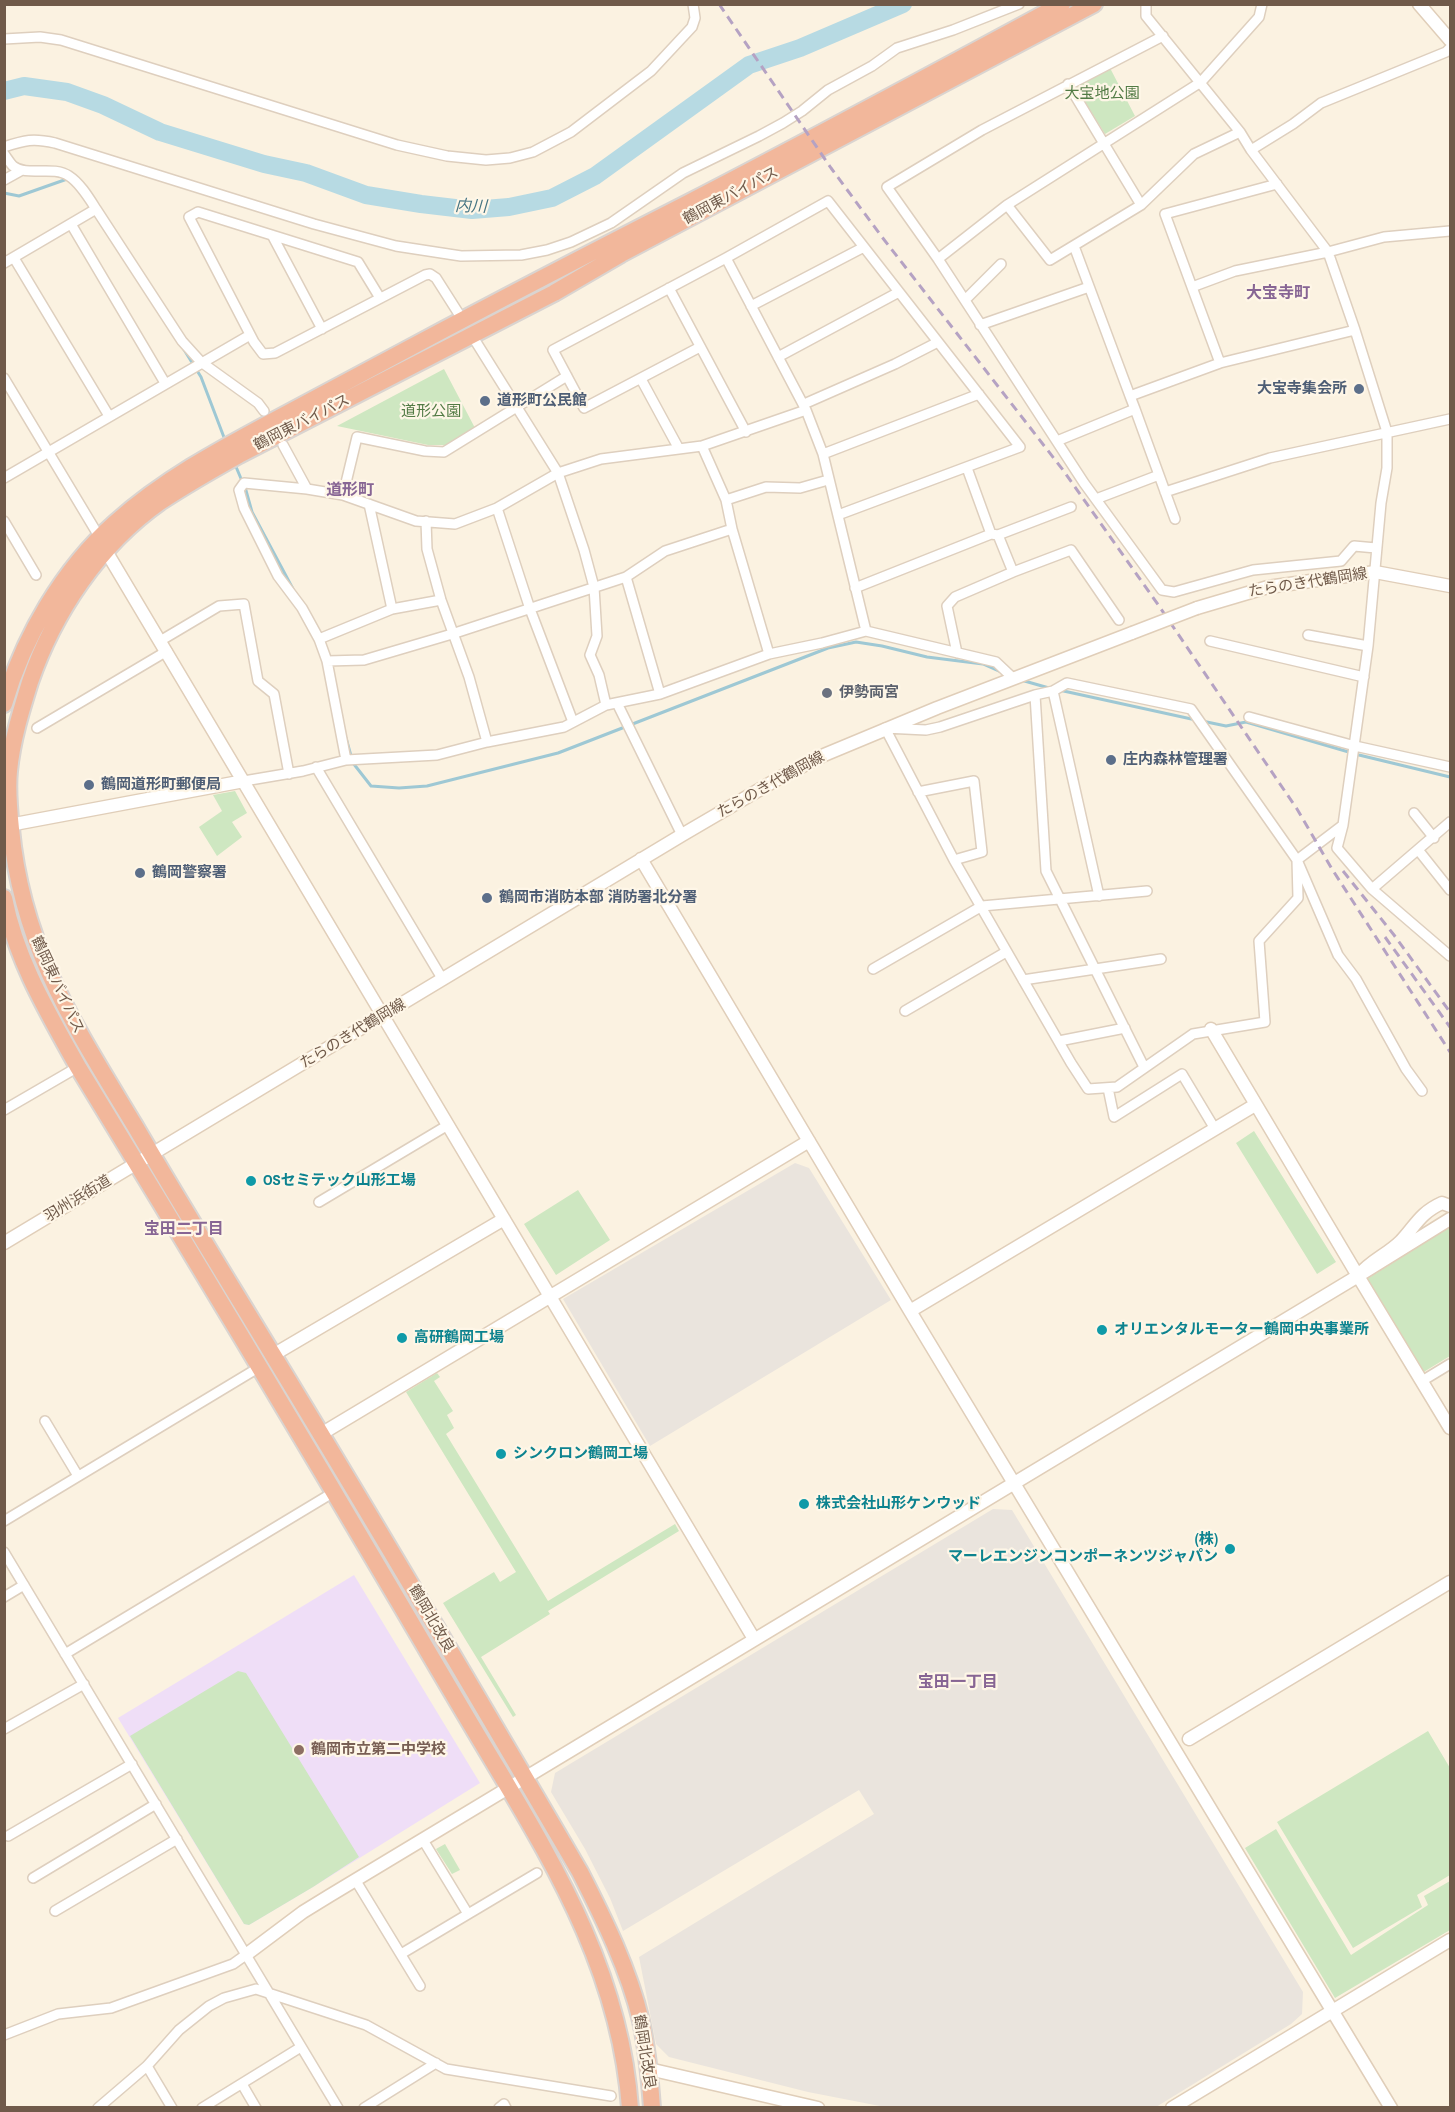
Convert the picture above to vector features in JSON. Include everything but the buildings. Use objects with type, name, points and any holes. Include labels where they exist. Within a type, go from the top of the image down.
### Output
[{"type":"highway","name":"鶴岡東バイパス","points":[[4,704],[20,657],[34,627],[59,589],[148,495],[192,466],[462,320],[1062,4]]},
{"type":"highway","name":"鶴岡東バイパス","points":[[144,1159],[41,958],[19,888],[8,826],[8,773],[18,719],[31,679],[62,610],[103,545],[199,477],[554,293],[680,223],[1094,4]]},
{"type":"highway","name":"鶴岡東バイパス","points":[[4,898],[7,926],[39,999],[78,1067],[144,1159]]},
{"type":"highway","name":"鶴岡北改良","points":[[144,1159],[273,1355],[580,1872],[603,1918],[622,1965],[640,2020],[649,2069],[652,2108]]},
{"type":"highway","name":"鶴岡北改良","points":[[144,1159],[258,1368],[509,1787],[562,1881],[604,1977],[628,2069],[630,2108]]},
{"type":"street","points":[[4,39],[40,37],[61,40],[397,145],[447,156],[486,160],[510,158],[533,152],[570,132],[651,71],[692,27],[693,4]]},
{"type":"street","points":[[4,147],[37,139],[55,143],[314,224],[396,246],[460,256],[521,255],[571,242],[611,223],[683,172],[783,123],[828,90],[872,66],[897,48],[953,30],[1019,4]]},
{"type":"street","points":[[1146,4],[1146,16],[1240,132],[1328,252],[1355,330],[1387,432],[1387,468],[1355,746],[1344,825],[1337,848],[1372,889],[1450,956]]},
{"type":"street","points":[[938,260],[1007,205],[1201,82],[1259,17],[1262,4]]},
{"type":"street","points":[[1419,4],[1450,40]]},
{"type":"street","points":[[1163,36],[982,130],[888,188],[1096,499],[1162,590],[1174,592],[1253,570],[1341,561],[1354,546],[1376,548]]},
{"type":"street","points":[[1251,150],[1293,124],[1321,103],[1446,52],[1450,48]]},
{"type":"street","points":[[1068,84],[1141,205]]},
{"type":"street","points":[[1007,205],[1050,260],[1141,205],[1194,154],[1240,132]]},
{"type":"street","points":[[4,154],[14,166],[22,170],[55,171],[69,176],[83,190],[182,341],[201,362],[258,403],[264,411]]},
{"type":"street","points":[[4,180],[22,170]]},
{"type":"street","points":[[1220,363],[1165,214],[1276,184]]},
{"type":"street","points":[[700,347],[584,408],[553,350],[828,201],[1020,447],[838,515]]},
{"type":"street","points":[[4,263],[96,209]]},
{"type":"street","points":[[380,298],[358,262],[198,212],[189,217],[259,350],[268,355],[275,353],[425,275],[430,274],[436,278],[558,473],[594,587],[597,636],[590,655],[599,675],[606,705]]},
{"type":"street","points":[[71,224],[165,383]]},
{"type":"street","points":[[1192,287],[1235,272],[1328,252],[1383,237],[1450,231]]},
{"type":"street","points":[[272,235],[322,328]]},
{"type":"street","points":[[1074,246],[1175,519]]},
{"type":"street","points":[[751,306],[864,247]]},
{"type":"street","points":[[14,258],[109,416]]},
{"type":"street","points":[[726,258],[805,407],[823,454],[866,631]]},
{"type":"street","points":[[965,300],[1001,264]]},
{"type":"street","points":[[980,325],[1089,287]]},
{"type":"street","points":[[669,288],[746,432]]},
{"type":"street","points":[[778,357],[899,292]]},
{"type":"street","points":[[1130,396],[1220,363],[1355,330]]},
{"type":"street","points":[[4,478],[250,334]]},
{"type":"street","points":[[346,760],[327,661],[319,639],[302,608],[278,576],[244,508],[239,490],[244,483],[343,495],[416,521],[454,524],[497,508],[558,473],[602,459],[702,446],[746,432],[805,407],[938,342]]},
{"type":"street","points":[[343,495],[357,437],[425,451],[444,452],[519,408],[567,376]]},
{"type":"street","points":[[4,378],[754,1639]]},
{"type":"street","points":[[641,379],[679,449]]},
{"type":"street","points":[[823,454],[979,394]]},
{"type":"street","points":[[1057,441],[1135,409]]},
{"type":"street","points":[[1166,492],[1270,458],[1450,418]]},
{"type":"street","points":[[283,445],[307,489]]},
{"type":"street","points":[[702,446],[726,500],[732,529],[769,654]]},
{"type":"street","points":[[967,468],[1013,572]]},
{"type":"street","points":[[1096,499],[1159,475]]},
{"type":"street","points":[[726,500],[766,487],[800,488],[828,480]]},
{"type":"street","points":[[369,504],[392,609]]},
{"type":"street","points":[[855,588],[1071,507]]},
{"type":"street","points":[[497,508],[530,609],[573,722]]},
{"type":"street","points":[[426,520],[427,549],[452,634],[469,677],[486,742]]},
{"type":"street","points":[[4,521],[36,574]]},
{"type":"street","points":[[327,661],[364,660],[394,653],[530,609],[626,577],[665,551],[732,529]]},
{"type":"street","points":[[957,653],[947,606],[955,597],[1071,550],[1119,620]]},
{"type":"street","name":"たらのき代鶴岡線","points":[[144,1159],[641,859],[815,759],[885,729],[1197,608],[1268,586],[1375,572],[1450,586]]},
{"type":"street","points":[[626,577],[660,694]]},
{"type":"street","points":[[319,639],[392,609],[441,600]]},
{"type":"street","points":[[37,728],[164,646],[219,606],[244,604],[258,681],[274,694],[289,774]]},
{"type":"street","points":[[8,826],[289,774],[346,760],[437,754],[564,727],[606,705],[660,694],[769,654],[822,644],[866,631],[996,662],[1014,679]]},
{"type":"street","points":[[1308,634],[1368,646]]},
{"type":"street","points":[[1210,641],[1364,677]]},
{"type":"street","points":[[1297,860],[1299,898],[1259,941],[1265,1022],[1211,1029],[1192,1034],[1117,1087],[1088,1089],[954,860],[885,729],[926,730],[940,727],[1053,691],[1067,683],[1191,710],[1297,860],[1338,955],[1356,979],[1406,1069],[1422,1091]]},
{"type":"street","points":[[1053,691],[1099,896]]},
{"type":"street","points":[[1035,695],[1046,871],[1144,1067]]},
{"type":"street","points":[[617,703],[682,835]]},
{"type":"street","points":[[1249,717],[1355,746],[1450,767]]},
{"type":"street","points":[[316,768],[443,980]]},
{"type":"street","points":[[918,792],[974,781],[982,852],[954,860]]},
{"type":"street","points":[[1414,813],[1434,838]]},
{"type":"street","points":[[1372,889],[1450,822]]},
{"type":"street","points":[[1297,860],[1344,825]]},
{"type":"street","points":[[1419,851],[1450,890]]},
{"type":"street","points":[[641,859],[910,1311],[1391,2108]]},
{"type":"street","points":[[873,969],[981,906],[1147,891]]},
{"type":"street","points":[[905,1011],[1006,952]]},
{"type":"street","points":[[1023,980],[1161,959]]},
{"type":"street","points":[[1059,1041],[1125,1028]]},
{"type":"street","points":[[1211,1029],[1450,1428]]},
{"type":"street","points":[[4,1110],[78,1067]]},
{"type":"street","points":[[1108,1088],[1114,1117],[1182,1074],[1215,1129]]},
{"type":"street","points":[[910,1311],[1255,1105]]},
{"type":"street","points":[[319,1202],[448,1125]]},
{"type":"street","points":[[321,1434],[809,1141]]},
{"type":"street","name":"羽州浜街道","points":[[4,1243],[144,1159]]},
{"type":"street","points":[[1358,1276],[1367,1265],[1400,1241],[1422,1215],[1442,1203],[1450,1206]]},
{"type":"street","points":[[273,1355],[504,1219]]},
{"type":"street","points":[[4,2035],[58,2014],[111,2008],[232,1964],[303,1912],[1015,1484],[1450,1219]]},
{"type":"street","points":[[1422,1381],[1450,1364]]},
{"type":"street","points":[[4,1521],[258,1368]]},
{"type":"street","points":[[45,1421],[78,1476]]},
{"type":"street","points":[[65,1654],[334,1492]]},
{"type":"street","points":[[4,1552],[338,2108]]},
{"type":"street","points":[[1189,1739],[1450,1582]]},
{"type":"street","points":[[4,1597],[24,1585]]},
{"type":"street","points":[[4,1729],[84,1684]]},
{"type":"street","points":[[8,1836],[132,1764]]},
{"type":"street","points":[[33,1878],[156,1804]]},
{"type":"street","points":[[55,1911],[177,1839]]},
{"type":"street","points":[[423,1840],[468,1914]]},
{"type":"street","points":[[400,1954],[537,1873]]},
{"type":"street","points":[[356,1881],[420,1986]]},
{"type":"street","points":[[1172,2108],[1450,1940]]},
{"type":"street","points":[[98,2108],[147,2066],[179,2030],[209,2006],[224,1998],[256,1989],[366,2025],[446,2069],[612,2096]]},
{"type":"street","points":[[202,2108],[301,2047]]},
{"type":"street","points":[[364,2108],[436,2063]]},
{"type":"street","points":[[147,2066],[172,2108]]},
{"type":"street","points":[[649,2069],[810,2107]]},
{"type":"street","points":[[242,2084],[256,2108]]},
{"type":"street","points":[[499,2108],[504,2104],[506,2108]]},
{"type":"shaded area","points":[[795,1163],[809,1168],[891,1300],[650,1446],[563,1299]]},
{"type":"shaded area","points":[[993,1509],[1012,1510],[1303,1992],[1302,2014],[1291,2024],[1156,2107],[885,2107],[808,2092],[669,2057],[656,2044],[639,1957],[874,1814],[859,1790],[623,1931],[610,1898],[585,1849],[551,1792],[555,1773]]},
{"type":"shaded area","name":"鶴岡市立第二中学校","points":[[354,1575],[480,1783],[313,1887],[249,1925],[244,1924],[118,1718]]},
{"type":"green space","name":"大宝地公園","points":[[1110,68],[1135,116],[1105,134],[1075,86]]},
{"type":"green space","name":"道形公園","points":[[444,369],[475,428],[446,445],[428,445],[337,426]]},
{"type":"green space","points":[[235,791],[247,813],[232,822],[242,837],[217,856],[199,827],[222,811],[213,795]]},
{"type":"green space","points":[[1254,1131],[1336,1262],[1317,1274],[1236,1143]]},
{"type":"green space","points":[[578,1190],[610,1240],[556,1275],[524,1224]]},
{"type":"green space","points":[[1450,1227],[1450,1356],[1422,1373],[1367,1279]]},
{"type":"green space","points":[[437,1373],[440,1377],[434,1381],[453,1411],[447,1415],[454,1428],[446,1434],[548,1601],[675,1524],[679,1531],[548,1611],[550,1614],[481,1657],[516,1715],[513,1717],[443,1603],[494,1572],[500,1582],[516,1572],[406,1392]]},
{"type":"green space","points":[[238,1671],[246,1673],[359,1857],[249,1925],[244,1924],[130,1736]]},
{"type":"green space","points":[[1428,1731],[1450,1768],[1450,1875],[1417,1895],[1422,1907],[1353,1948],[1277,1822]]},
{"type":"green space","points":[[1276,1829],[1351,1955],[1428,1905],[1424,1896],[1450,1881],[1450,1930],[1335,1998],[1245,1848]]},
{"type":"green space","points":[[445,1844],[460,1870],[452,1874],[436,1849]]},
{"type":"waterway","name":"内川","points":[[4,91],[24,86],[67,92],[103,105],[160,132],[264,164],[306,173],[366,195],[472,210],[509,207],[552,198],[595,176],[749,65],[800,48],[903,4]]},
{"type":"waterway","points":[[4,193],[19,196],[70,178]]},
{"type":"waterway","points":[[183,348],[201,377],[225,440]]},
{"type":"waterway","points":[[234,462],[242,481]]},
{"type":"waterway","points":[[245,487],[252,512],[293,589]]},
{"type":"waterway","points":[[346,738],[353,763],[371,786],[399,788],[427,786],[558,753],[828,648],[856,642],[927,657],[983,664],[1001,672]]},
{"type":"waterway","points":[[1021,680],[1049,688]]},
{"type":"waterway","points":[[1059,690],[1196,720]]},
{"type":"waterway","points":[[1202,721],[1226,726],[1246,722],[1359,755],[1450,777]]},
{"type":"railway","points":[[719,4],[831,168],[1063,470],[1159,606],[1297,809],[1332,869],[1450,1052]]},
{"type":"railway","points":[[1343,871],[1394,935],[1450,1012]]},
{"type":"railway","points":[[1385,937],[1450,1027]]},
{"type":"place","name":"大宝寺集会所","points":[[1359,389]]},
{"type":"place","name":"道形町公民館","points":[[485,401]]},
{"type":"place","name":"伊勢両宮","points":[[827,693]]},
{"type":"place","name":"庄内森林管理署","points":[[1111,760]]},
{"type":"place","name":"鶴岡道形町郵便局","points":[[89,785]]},
{"type":"place","name":"鶴岡警察署","points":[[140,873]]},
{"type":"place","name":"鶴岡市消防本部 消防署北分署","points":[[487,898]]},
{"type":"place","name":"OSセミテック山形工場","points":[[251,1181]]},
{"type":"place","name":"オリエンタルモーター鶴岡中央事業所","points":[[1102,1330]]},
{"type":"place","name":"高研鶴岡工場","points":[[402,1338]]},
{"type":"place","name":"シンクロン鶴岡工場","points":[[501,1454]]},
{"type":"place","name":"株式会社山形ケンウッド","points":[[804,1504]]},
{"type":"place","name":"(株) マーレエンジンコンポーネンツジャパン","points":[[1230,1549]]},
{"type":"place","name":"鶴岡市立第二中学校","points":[[299,1750]]},
{"type":"district","name":"大宝寺町","points":[[1278,294]]},
{"type":"district","name":"道形町","points":[[350,491]]},
{"type":"district","name":"宝田二丁目","points":[[184,1230]]},
{"type":"district","name":"宝田一丁目","points":[[958,1683]]}]
